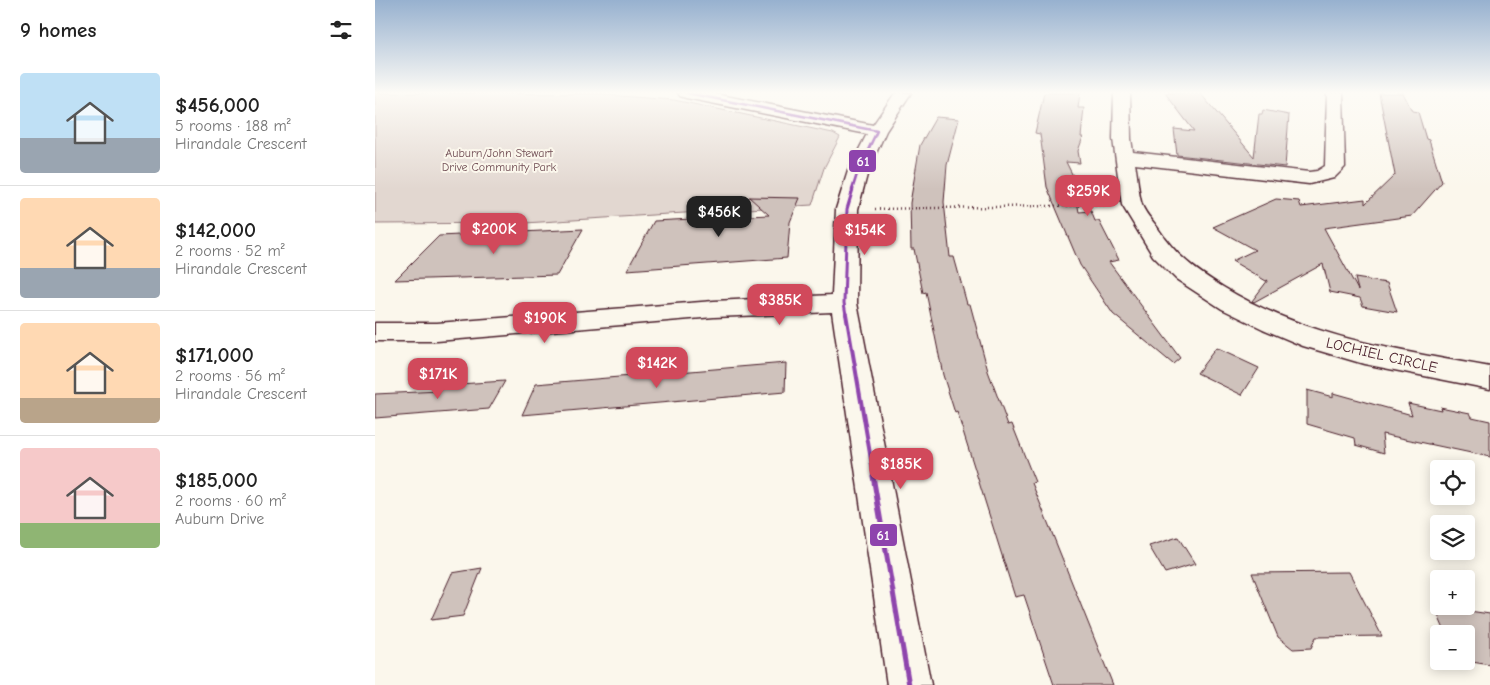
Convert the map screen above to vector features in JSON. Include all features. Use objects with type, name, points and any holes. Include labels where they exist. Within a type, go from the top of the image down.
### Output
[{"type":"street","points":[[847,125],[877,131]]},
{"type":"street","points":[[881,125],[858,172],[847,209],[844,303],[909,685]]},
{"type":"street","name":"LOCHIEL CIRCLE","points":[[1122,125],[1132,205],[1161,251],[1185,274],[1231,303],[1272,324],[1313,339],[1364,354],[1490,378]]},
{"type":"street","points":[[1125,157],[1309,178],[1323,176],[1331,172],[1335,167],[1337,125]]},
{"type":"street","points":[[375,332],[437,332],[713,309],[844,303]]},
{"type":"path","points":[[847,209],[1132,205]]},
{"type":"green space","name":"Auburn/John Stewart Drive Community Park","points":[[375,125],[794,125],[833,133],[840,137],[824,168],[812,205],[525,223],[375,224]]},
{"type":"building","points":[[931,125],[957,125],[947,165],[944,202],[950,257],[954,257],[967,304],[970,304],[988,371],[1008,425],[1012,424],[1035,482],[1032,483],[1113,685],[1054,685],[1024,595],[1015,597],[957,412],[955,413],[943,375],[926,292],[923,293],[914,249],[911,249],[910,203],[920,145]]},
{"type":"building","points":[[1037,125],[1082,125],[1081,137],[1083,137],[1078,151],[1080,163],[1066,162],[1072,174],[1079,212],[1091,211],[1095,221],[1099,221],[1119,260],[1109,262],[1180,358],[1173,364],[1113,314],[1080,265],[1047,187],[1040,134],[1035,133]]},
{"type":"building","points":[[1189,125],[1227,125],[1254,157],[1258,125],[1288,125],[1285,167],[1177,155],[1174,129],[1194,131]]},
{"type":"building","points":[[1385,125],[1422,125],[1426,139],[1429,140],[1442,182],[1412,216],[1324,228],[1358,290],[1355,278],[1387,283],[1397,312],[1363,306],[1360,298],[1330,292],[1323,264],[1254,302],[1252,301],[1268,280],[1266,281],[1232,261],[1255,250],[1213,227],[1276,199],[1299,201],[1301,207],[1365,199],[1365,204],[1395,175]]},
{"type":"building","points":[[749,197],[800,198],[790,222],[787,258],[627,270],[654,221],[769,215]]},
{"type":"building","points":[[583,229],[557,275],[395,280],[439,236]]},
{"type":"building","points":[[1216,348],[1259,368],[1242,395],[1197,373]]},
{"type":"building","points":[[786,363],[785,392],[522,415],[536,384]]},
{"type":"building","points":[[505,381],[489,409],[375,418],[375,394],[440,391],[444,385]]},
{"type":"building","points":[[1307,390],[1333,397],[1333,393],[1412,415],[1408,403],[1441,410],[1440,407],[1470,413],[1472,417],[1490,421],[1490,457],[1382,434],[1384,453],[1356,445],[1355,438],[1307,424]]},
{"type":"building","points":[[1178,537],[1195,564],[1165,573],[1149,546]]},
{"type":"building","points":[[482,568],[463,616],[431,620],[452,573]]},
{"type":"building","points":[[1349,572],[1382,636],[1316,637],[1311,648],[1293,649],[1278,637],[1252,573]]},
{"type":"building","points":[[1475,612],[1490,614],[1490,665],[1475,662],[1475,625],[1442,625],[1438,615],[1475,615]]},
{"type":"transit line","name":"61","points":[[847,125],[877,131],[858,171],[847,209],[844,303],[909,685]]}]
